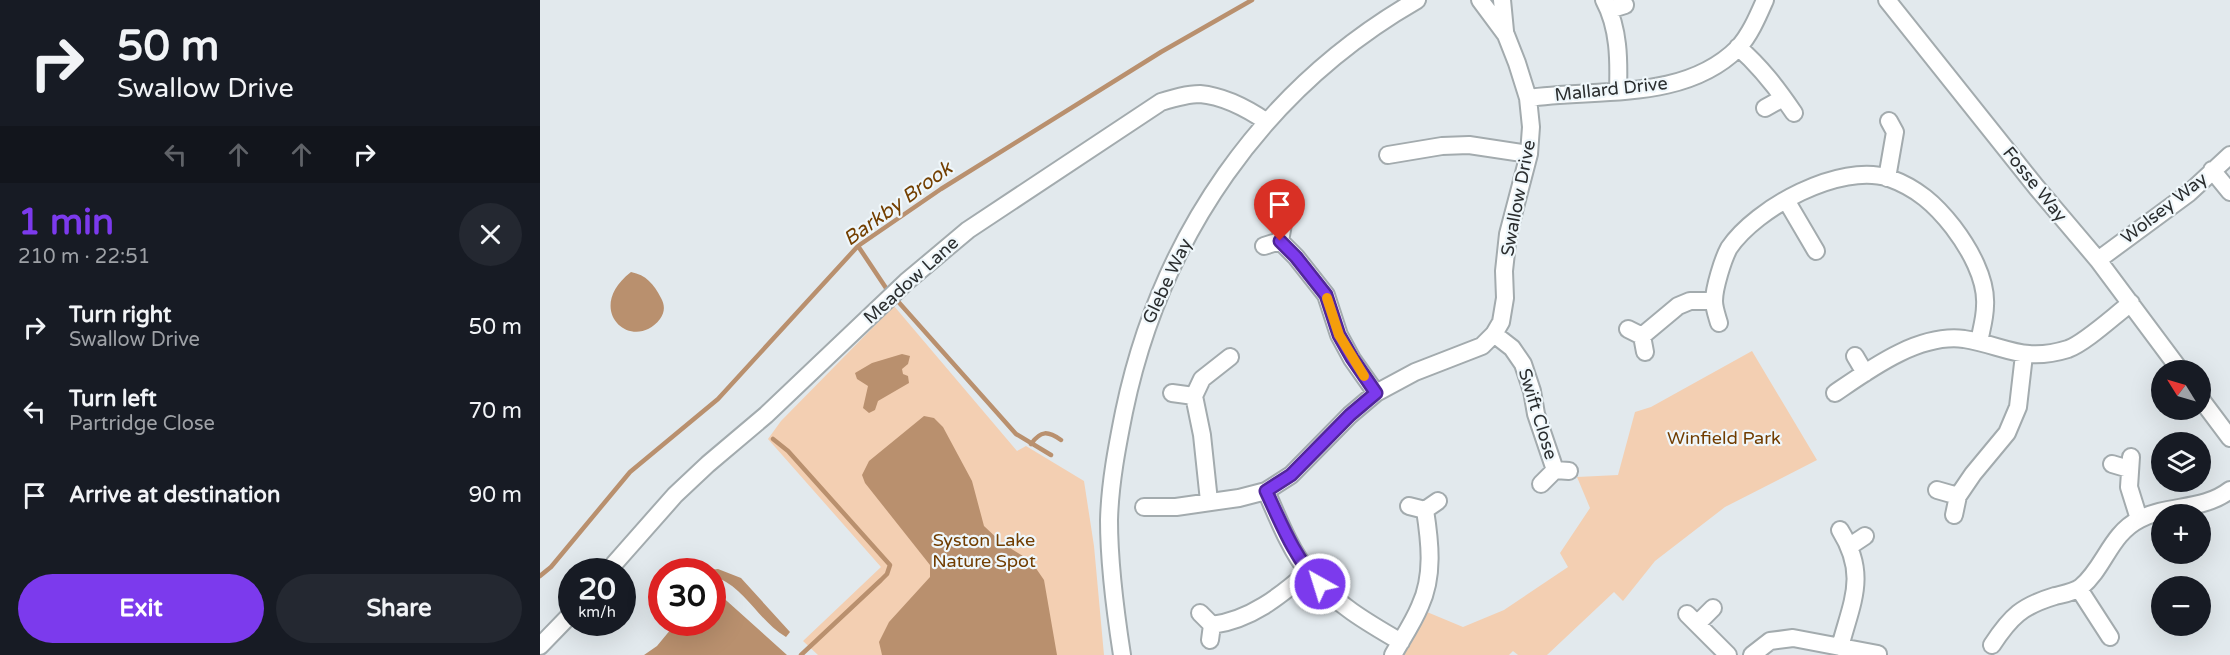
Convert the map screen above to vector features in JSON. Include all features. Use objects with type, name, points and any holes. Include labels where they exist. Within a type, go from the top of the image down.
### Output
[{"type":"street","name":"Glebe Way","points":[[1122,655],[1114,603],[1109,519],[1114,458],[1144,332],[1174,260],[1208,200],[1236,159],[1267,122],[1333,58],[1417,0]]},
{"type":"street","name":"Swallow Drive","points":[[1480,0],[1506,35]]},
{"type":"street","name":"Swallow Drive","points":[[1494,334],[1501,322],[1505,298],[1504,270],[1508,234],[1529,154],[1531,127],[1528,99],[1506,35],[1502,0]]},
{"type":"street","name":"Mallard Drive","points":[[1528,99],[1662,86],[1688,79],[1716,64],[1738,47],[1765,0]]},
{"type":"street","name":"Fosse Way","points":[[1887,0],[2029,179],[2098,260],[2173,360]]},
{"type":"street","points":[[1613,5],[1619,59],[1618,91]]},
{"type":"street","points":[[1738,47],[1758,64],[1794,113]]},
{"type":"street","name":"Meadow Lane","points":[[620,558],[708,464],[766,415],[890,297],[968,230],[1161,102],[1201,94],[1235,104],[1267,122]]},
{"type":"street","points":[[1765,108],[1783,98]]},
{"type":"street","points":[[1887,178],[1895,132],[1889,121]]},
{"type":"street","points":[[1388,155],[1442,146],[1469,145],[1529,154]]},
{"type":"street","name":"Wolsey Way","points":[[2098,260],[2189,193],[2230,155]]},
{"type":"street","points":[[2212,170],[2230,192]]},
{"type":"street","points":[[1719,323],[1714,301],[1724,260],[1730,248],[1746,229],[1786,200],[1816,184],[1842,176],[1887,178],[1914,190],[1934,203],[1964,241],[1980,276],[1985,305],[1978,342]]},
{"type":"street","points":[[1786,200],[1816,251]]},
{"type":"street","points":[[1276,237],[1296,257],[1326,295],[1339,335],[1376,393]]},
{"type":"street","points":[[1638,339],[1678,306],[1690,301],[1714,301]]},
{"type":"street","points":[[1835,393],[1865,373],[1918,345],[1961,339],[2024,355],[2048,354],[2070,348],[2131,303]]},
{"type":"street","points":[[1144,507],[1176,507],[1239,498],[1266,491],[1291,475],[1350,415],[1376,393],[1415,372],[1482,346],[1494,334]]},
{"type":"street","name":"Swift Close","points":[[1494,334],[1512,348],[1524,364],[1536,414],[1562,470],[1541,484]]},
{"type":"street","points":[[1954,515],[1958,496],[2007,433],[2018,407],[2024,355]]},
{"type":"street","points":[[1855,356],[1865,373]]},
{"type":"street","points":[[1209,501],[1202,435],[1194,396],[1202,380],[1230,357]]},
{"type":"street","points":[[1172,393],[1194,396]]},
{"type":"street","points":[[2211,413],[2230,438]]},
{"type":"street","points":[[2112,464],[2130,463],[2129,487],[2139,519]]},
{"type":"street","points":[[1937,490],[1958,496]]},
{"type":"street","points":[[1992,645],[2008,621],[2027,607],[2079,589],[2122,531],[2139,519],[2154,513],[2200,505],[2230,490]]},
{"type":"street","points":[[1266,491],[1283,530],[1308,572],[1332,596],[1397,648],[1421,605],[1429,578],[1430,543],[1424,506]]},
{"type":"street","points":[[1840,530],[1850,546],[1856,569],[1856,587],[1840,647]]},
{"type":"street","points":[[1850,546],[1865,536]]},
{"type":"street","points":[[1200,612],[1211,632],[1276,600],[1308,572]]},
{"type":"street","points":[[2079,589],[2110,637]]},
{"type":"street","points":[[1713,608],[1692,619],[1728,655]]},
{"type":"street","points":[[540,646],[558,627]]},
{"type":"street","points":[[1752,655],[1770,641],[1792,638],[1878,654]]},
{"type":"green space","name":"Syston Lake Nature Spot","points":[[894,306],[1017,451],[1026,446],[1084,481],[1094,546],[1104,655],[818,655],[803,641],[881,567],[768,439],[781,421]]},
{"type":"green space","name":"Winfield Park","points":[[1752,351],[1817,460],[1725,507],[1655,561],[1623,601],[1614,592],[1547,655],[1518,655],[1513,651],[1509,655],[1404,655],[1427,612],[1463,627],[1504,610],[1568,567],[1560,553],[1590,508],[1577,477],[1618,475],[1635,412],[1651,407]]},
{"type":"shaded area","points":[[631,272],[641,275],[652,284],[664,306],[660,319],[649,329],[637,332],[626,330],[617,323],[612,313],[611,300],[617,286]]},
{"type":"shaded area","points":[[902,354],[910,356],[908,364],[902,369],[903,374],[908,376],[909,383],[878,401],[875,410],[869,413],[863,408],[868,386],[857,379],[855,373],[872,363]]},
{"type":"shaded area","points":[[924,416],[934,418],[943,427],[972,481],[984,526],[1002,543],[1031,561],[1044,580],[1057,655],[882,655],[879,642],[889,622],[930,577],[930,565],[865,483],[862,475],[869,461]]},
{"type":"shaded area","points":[[726,572],[741,578],[790,632],[786,637],[768,623],[726,582]]},
{"type":"shaded area","points":[[726,600],[787,655],[644,655],[657,646],[665,636],[726,636]]},
{"type":"waterway","name":"Barkby Brook","points":[[540,576],[551,567],[630,472],[718,399],[858,246],[941,189],[1161,52],[1252,0]]},
{"type":"waterway","points":[[858,246],[886,288],[1016,434],[1051,455]]},
{"type":"waterway","points":[[1031,444],[1038,436],[1045,433],[1061,440]]},
{"type":"waterway","points":[[773,439],[788,451],[890,565],[887,574],[801,655]]},
{"type":"slow traffic","points":[[1327,298],[1339,335],[1364,376]]},
{"type":"route","points":[[1280,241],[1296,257],[1326,295],[1339,335],[1376,393],[1350,415],[1291,475],[1266,491],[1283,530],[1308,572],[1320,584]]}]
